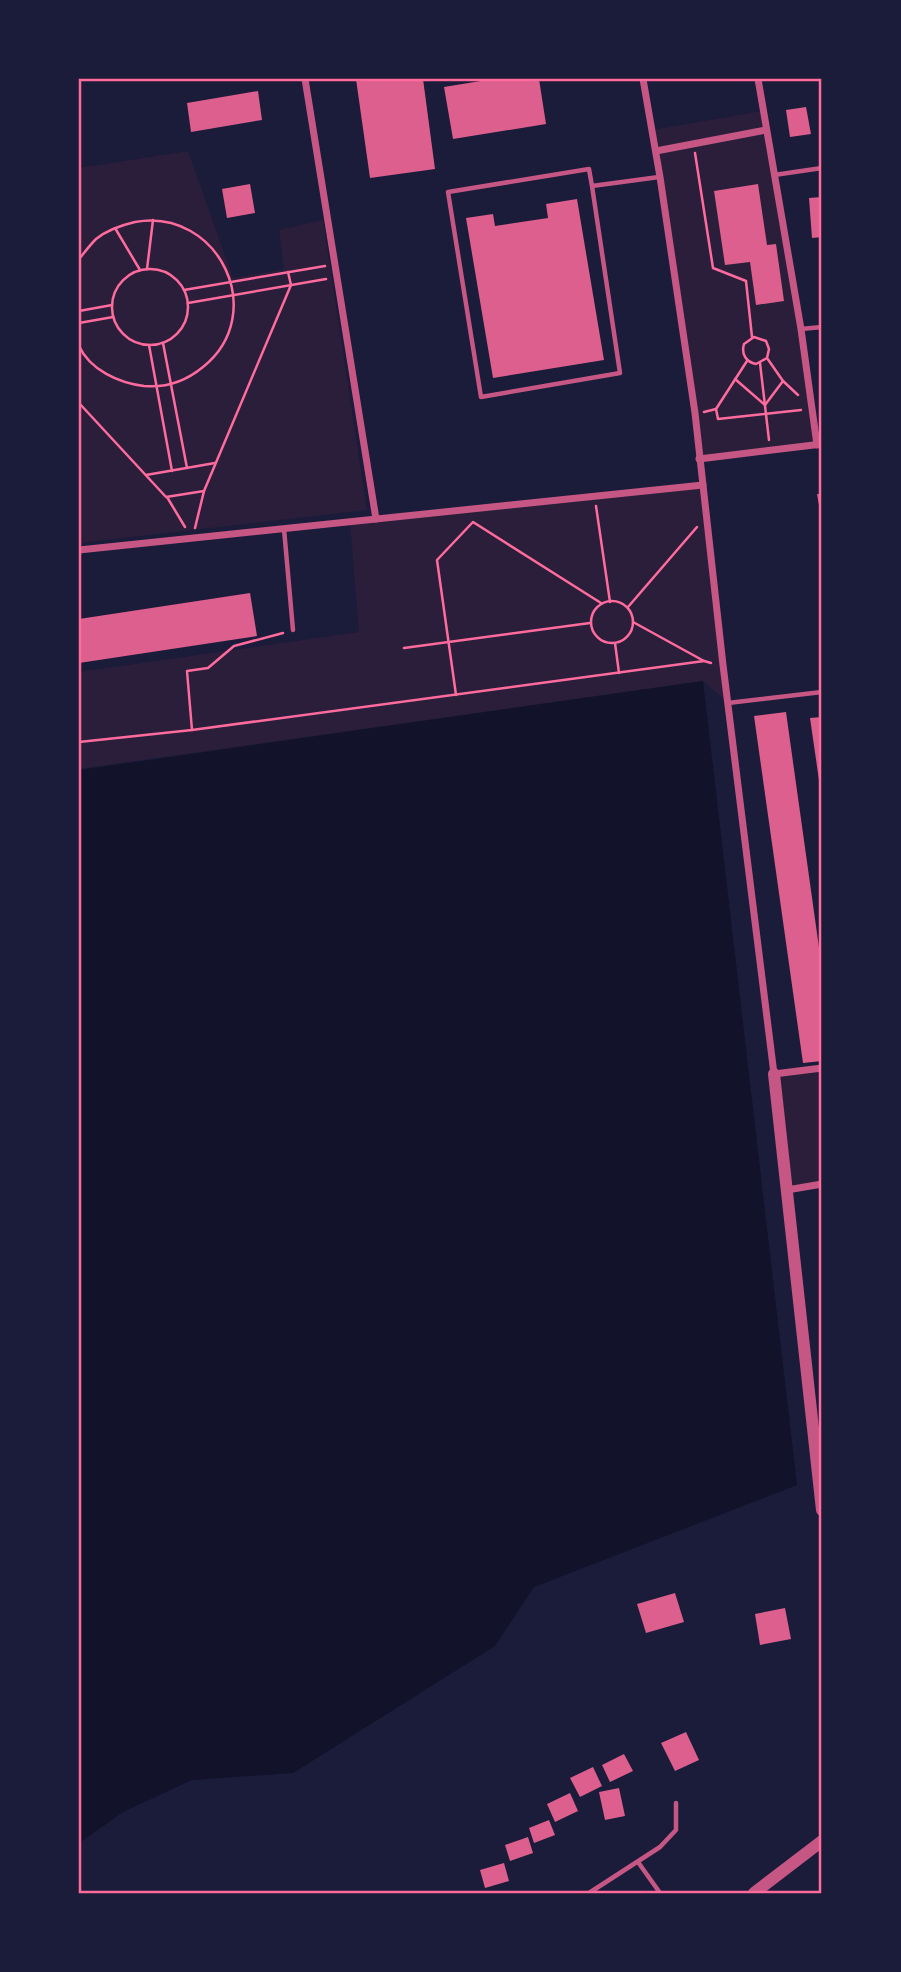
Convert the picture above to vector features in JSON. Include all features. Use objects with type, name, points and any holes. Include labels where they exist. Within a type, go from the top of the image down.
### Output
[{"type":"street","points":[[305,79],[376,519]]},
{"type":"street","points":[[643,79],[695,413],[723,665],[774,1074],[822,1510]]},
{"type":"street","points":[[699,459],[819,445],[758,79]]},
{"type":"street","points":[[656,151],[766,130]]},
{"type":"street","points":[[79,550],[703,485]]},
{"type":"street","points":[[774,1074],[822,1068]]},
{"type":"street","points":[[787,1190],[822,1184]]},
{"type":"street","points":[[754,1893],[822,1841]]},
{"type":"lane","points":[[773,176],[822,168]]},
{"type":"lane","points":[[589,169],[592,187],[620,373],[481,397],[448,192],[589,169]]},
{"type":"lane","points":[[592,187],[660,177]]},
{"type":"lane","points":[[801,328],[822,327]]},
{"type":"lane","points":[[284,529],[293,630]]},
{"type":"lane","points":[[728,703],[822,692]]},
{"type":"lane","points":[[589,1893],[660,1847],[676,1830],[676,1804]]},
{"type":"lane","points":[[638,1862],[660,1893]]},
{"type":"path","points":[[694,143],[713,268],[746,281],[752,337]]},
{"type":"path","points":[[147,269],[153,220]]},
{"type":"path","points":[[79,259],[97,238],[121,225],[153,220],[176,224],[201,237],[220,257],[231,282],[233,295],[233,318],[225,341],[212,360],[193,375],[172,384],[157,387],[128,384],[102,372],[79,346]]},
{"type":"path","points":[[115,229],[140,270]]},
{"type":"path","points":[[184,290],[335,264]]},
{"type":"path","points":[[147,269],[157,269],[179,282],[188,303],[186,319],[180,331],[163,343],[149,345],[134,342],[124,335],[116,326],[112,305],[115,290],[122,280],[147,269]]},
{"type":"path","points":[[193,538],[204,491],[291,285],[288,272]]},
{"type":"path","points":[[188,303],[337,277]]},
{"type":"path","points":[[79,311],[112,305]]},
{"type":"path","points":[[79,323],[113,317]]},
{"type":"path","points":[[752,337],[766,341],[769,349],[767,358],[760,363],[747,361],[742,349],[746,341],[752,337]]},
{"type":"path","points":[[163,343],[187,468]]},
{"type":"path","points":[[149,345],[172,471]]},
{"type":"path","points":[[767,358],[783,381],[812,409]]},
{"type":"path","points":[[747,361],[716,409],[718,419],[812,409]]},
{"type":"path","points":[[760,363],[770,451]]},
{"type":"path","points":[[735,379],[765,405]]},
{"type":"path","points":[[765,405],[783,381]]},
{"type":"path","points":[[79,403],[167,497],[193,538]]},
{"type":"path","points":[[695,413],[716,409]]},
{"type":"path","points":[[146,475],[215,463]]},
{"type":"path","points":[[167,497],[204,491]]},
{"type":"path","points":[[594,496],[610,602]]},
{"type":"path","points":[[628,607],[707,516]]},
{"type":"path","points":[[456,695],[437,560],[473,522],[601,603],[616,601],[628,607],[633,622],[628,636],[615,643],[596,638],[590,623],[592,615],[601,603]]},
{"type":"path","points":[[633,622],[705,662]]},
{"type":"path","points":[[404,648],[590,623]]},
{"type":"path","points":[[192,730],[187,671],[208,668],[234,646],[293,630]]},
{"type":"path","points":[[615,643],[619,673]]},
{"type":"path","points":[[79,742],[192,730],[705,662],[723,665]]},
{"type":"shaded area","points":[[762,111],[817,445],[699,459],[652,130]]},
{"type":"shaded area","points":[[188,151],[233,278],[284,269],[279,230],[323,220],[367,510],[79,543],[79,168]]},
{"type":"shaded area","points":[[703,485],[728,703],[703,681],[79,769],[79,672],[359,632],[350,522]]},
{"type":"shaded area","points":[[703,681],[797,1485],[534,1587],[495,1646],[293,1773],[192,1780],[123,1812],[79,1843],[79,770]]},
{"type":"shaded area","points":[[822,1068],[822,1184],[787,1190],[774,1074]]},
{"type":"building","points":[[356,79],[423,79],[435,169],[370,178]]},
{"type":"building","points":[[493,79],[539,79],[546,124],[453,139],[444,87]]},
{"type":"building","points":[[258,91],[262,120],[191,132],[187,103]]},
{"type":"building","points":[[806,107],[811,134],[790,137],[786,110]]},
{"type":"building","points":[[250,184],[255,213],[227,218],[222,189]]},
{"type":"building","points":[[758,184],[767,245],[776,244],[784,301],[756,305],[750,262],[725,265],[714,191]]},
{"type":"building","points":[[822,197],[822,237],[812,238],[809,198]]},
{"type":"building","points":[[577,199],[604,360],[493,378],[466,218],[493,214],[495,226],[548,218],[546,204]]},
{"type":"building","points":[[817,494],[822,494],[822,517],[821,517]]},
{"type":"building","points":[[250,593],[257,636],[79,663],[79,619]]},
{"type":"building","points":[[786,712],[822,969],[822,1061],[803,1063],[754,716]]},
{"type":"building","points":[[822,717],[822,794],[821,794],[810,718]]},
{"type":"building","points":[[675,1593],[684,1622],[646,1633],[637,1604]]},
{"type":"building","points":[[785,1608],[791,1639],[760,1645],[755,1614]]},
{"type":"building","points":[[686,1732],[699,1760],[675,1771],[661,1743]]},
{"type":"building","points":[[624,1754],[633,1771],[610,1782],[602,1765]]},
{"type":"building","points":[[593,1767],[602,1786],[580,1797],[570,1778]]},
{"type":"building","points":[[619,1788],[625,1816],[605,1820],[599,1792]]},
{"type":"building","points":[[570,1793],[578,1811],[555,1822],[547,1804]]},
{"type":"building","points":[[549,1820],[555,1835],[534,1843],[529,1828]]},
{"type":"building","points":[[528,1837],[533,1853],[510,1861],[505,1845]]},
{"type":"building","points":[[504,1863],[509,1881],[485,1888],[480,1870]]}]
